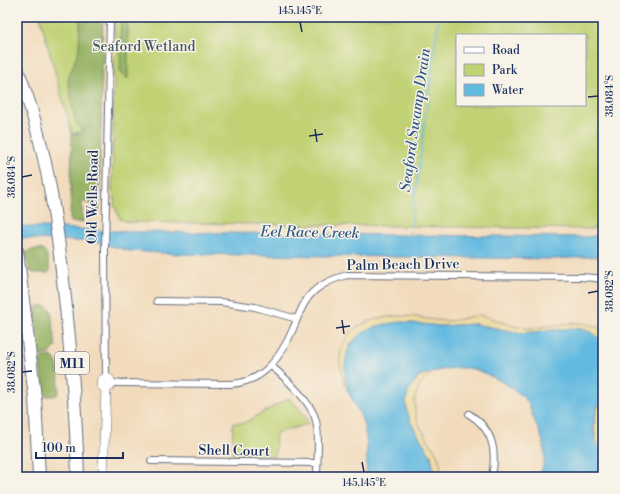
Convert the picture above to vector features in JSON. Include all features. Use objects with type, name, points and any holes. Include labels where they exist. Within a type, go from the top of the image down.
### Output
[{"type":"highway","name":"M11","points":[[18,70],[35,123],[55,216],[60,249],[71,352],[78,477]]},
{"type":"highway","points":[[17,251],[35,397],[39,477]]},
{"type":"street","name":"Old Wells Road","points":[[103,477],[108,383],[105,227],[110,17]]},
{"type":"street","name":"Palm Beach Drive","points":[[108,383],[238,384],[261,375],[271,366],[285,346],[305,302],[314,291],[329,281],[347,275],[580,277],[596,278],[603,281]]},
{"type":"street","points":[[157,301],[221,302],[255,307],[297,319]]},
{"type":"street","points":[[271,366],[298,393],[316,419],[317,477]]},
{"type":"street","points":[[469,414],[481,422],[490,437],[494,457],[492,477]]},
{"type":"street","name":"Shell Court","points":[[151,461],[317,463]]},
{"type":"green space","points":[[40,17],[88,17],[86,129],[72,134]]},
{"type":"green space","points":[[80,17],[103,17],[99,213],[95,206],[82,201],[83,222],[70,222],[72,134],[83,133],[75,120],[68,80],[79,49]]},
{"type":"green space","name":"Seaford Wetland","points":[[115,17],[603,17],[603,225],[592,229],[127,222],[120,219],[114,205],[115,196],[112,193]]},
{"type":"green space","points":[[121,17],[128,17],[128,79],[120,72]]},
{"type":"green space","points":[[30,250],[43,250],[47,256],[50,271],[48,273],[34,273],[30,271],[25,253]]},
{"type":"green space","points":[[42,305],[48,307],[51,311],[56,347],[50,353],[41,356],[39,351],[35,311],[37,307]]},
{"type":"green space","points":[[49,356],[53,357],[55,360],[58,370],[59,390],[58,394],[54,396],[46,396],[44,392],[40,363],[42,358]]},
{"type":"green space","points":[[289,398],[304,414],[308,424],[276,433],[275,456],[232,455],[233,423],[244,423]]},
{"type":"sand","points":[[477,315],[521,328],[538,328],[575,323],[584,324],[603,330],[603,341],[584,329],[521,333],[475,324],[440,326],[403,322],[392,323],[350,344],[347,379],[348,391],[342,373],[340,358],[342,345],[349,335],[358,327],[371,321],[386,317],[409,316],[447,321]]},
{"type":"sand","points":[[435,371],[422,383],[418,390],[415,397],[415,413],[422,430],[439,459],[441,466],[441,477],[435,477],[431,456],[412,425],[406,409],[406,400],[409,390],[419,376]]},
{"type":"sand","points":[[603,396],[603,409],[600,426],[603,439],[603,459],[595,434],[595,421]]},
{"type":"water","points":[[17,226],[139,232],[586,237],[603,235],[603,256],[556,259],[177,254],[130,251],[96,242],[17,238]]},
{"type":"water","points":[[403,322],[440,326],[475,324],[521,333],[576,328],[591,332],[603,341],[603,396],[596,410],[593,426],[594,435],[603,459],[603,477],[538,477],[544,462],[544,447],[526,400],[516,391],[494,377],[473,369],[459,368],[446,369],[419,376],[409,390],[406,400],[406,409],[412,425],[431,456],[435,477],[366,477],[367,451],[365,432],[361,416],[348,390],[345,374],[345,360],[349,349],[355,340],[364,332],[375,327]]},
{"type":"waterway","name":"Seaford Swamp Drain","points":[[411,226],[439,17]]},
{"type":"waterway","name":"Seaford Swamp Drain","points":[[410,231],[410,236]]},
{"type":"water label","name":"Eel Race Creek","points":[[310,232]]}]
